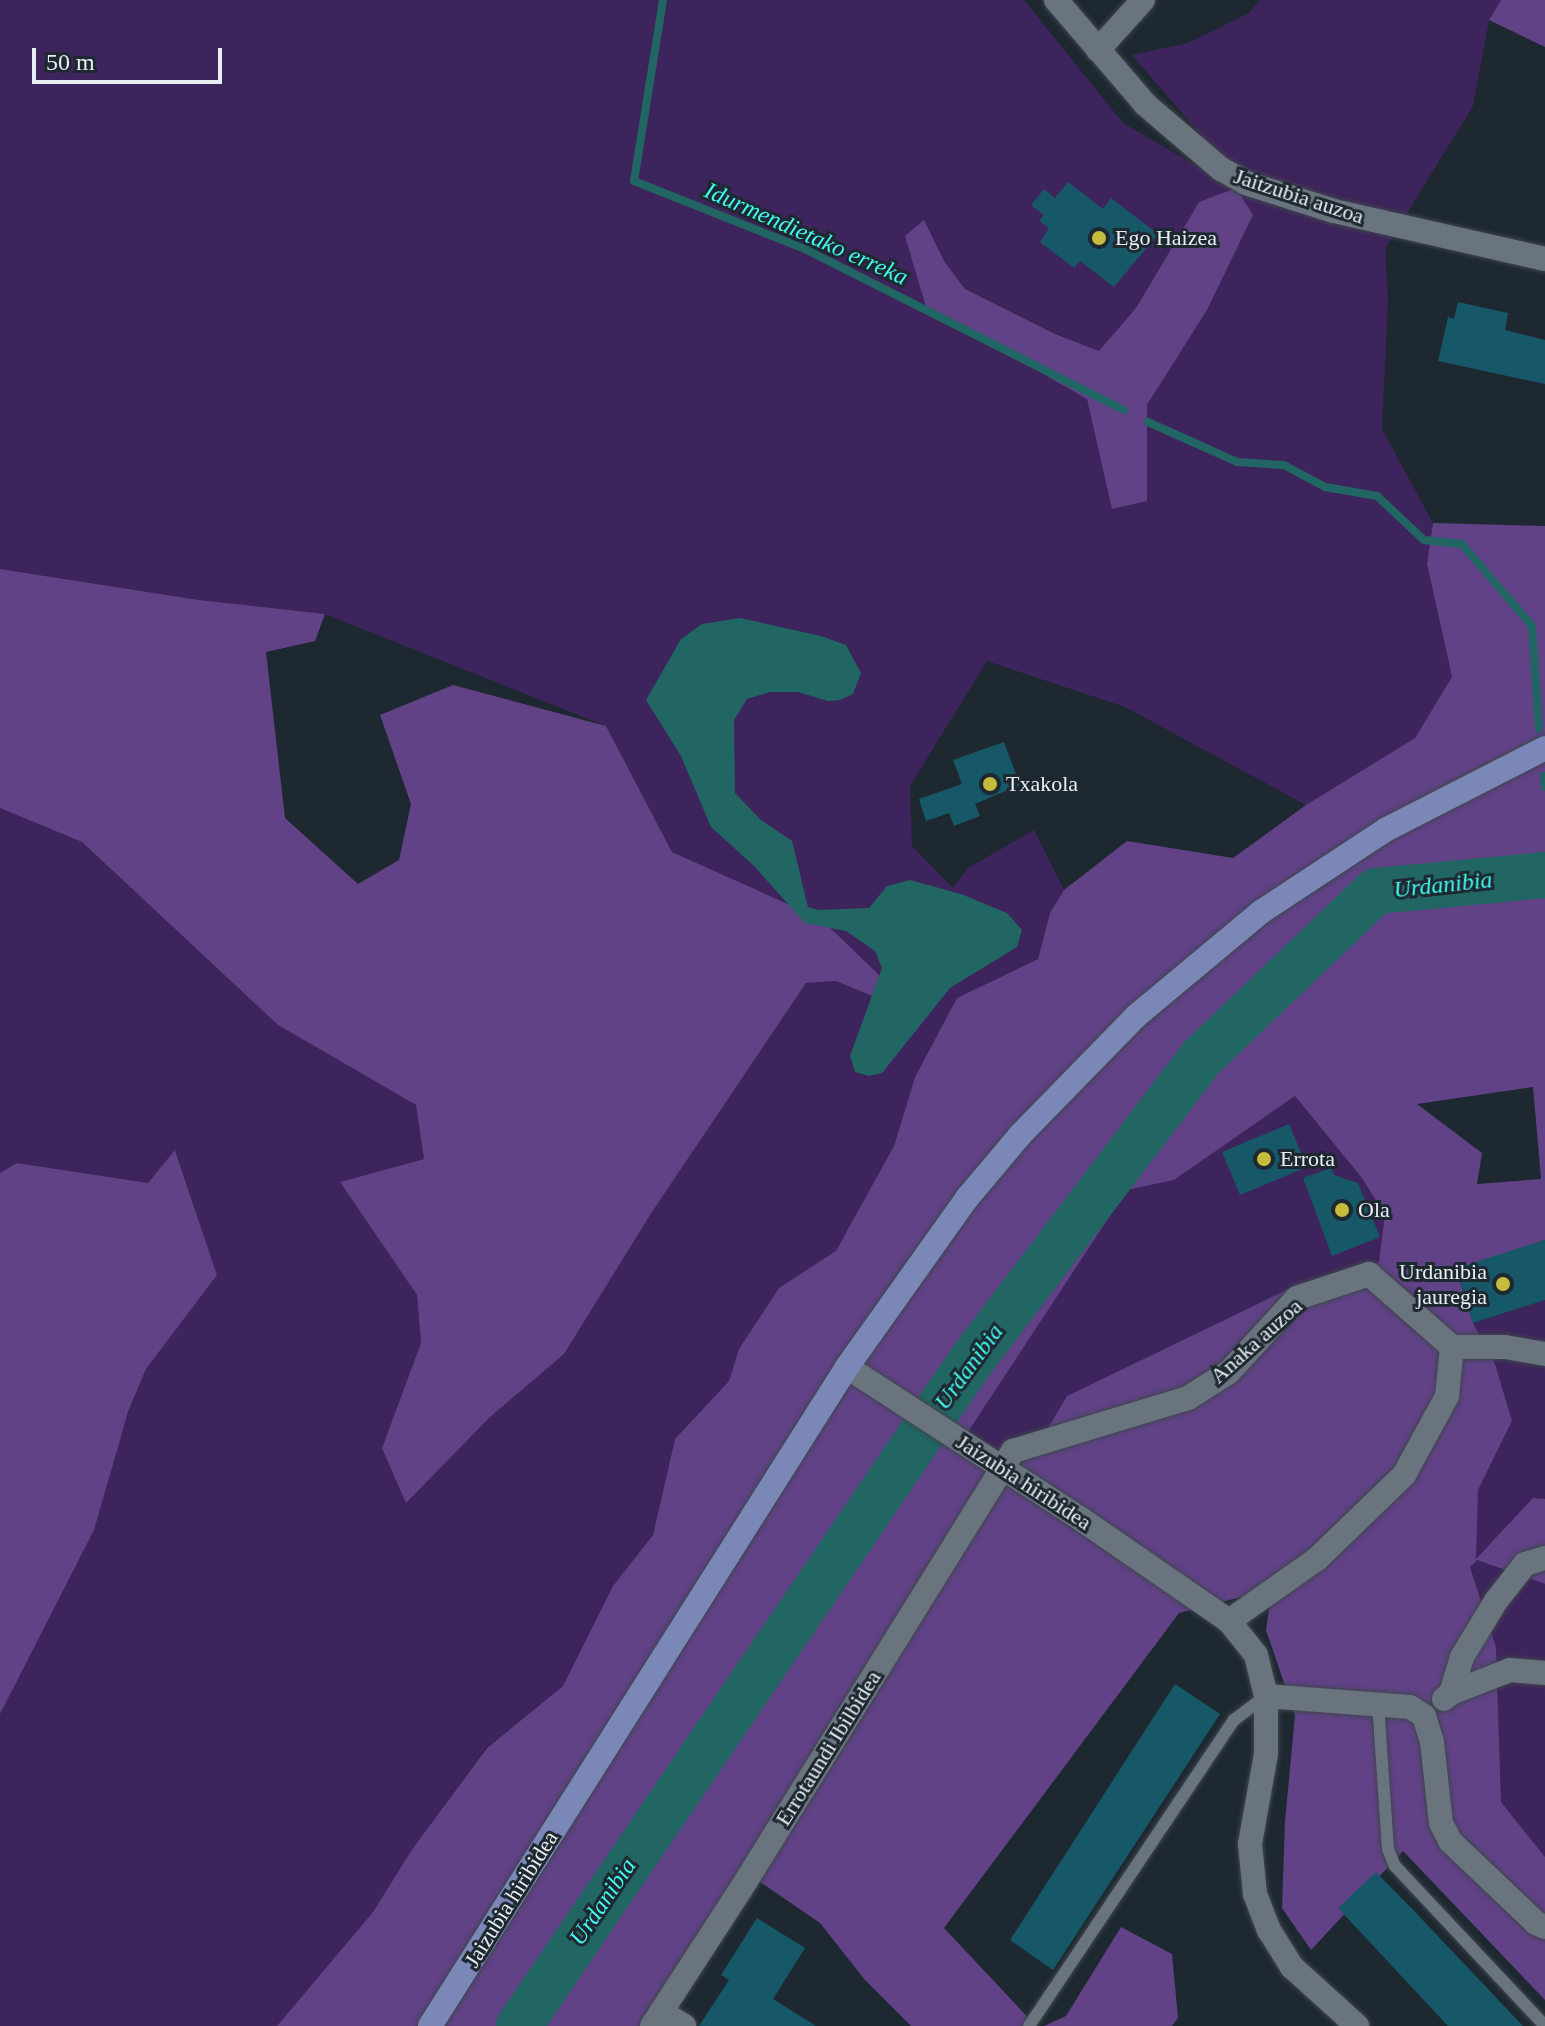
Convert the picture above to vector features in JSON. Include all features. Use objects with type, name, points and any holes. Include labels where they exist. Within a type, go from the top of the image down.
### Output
[{"type":"main road","points":[[847,1367],[968,1197],[1039,1114],[1136,1016],[1200,960],[1325,868],[1451,793],[1545,748]]},
{"type":"main road","name":"Jaizubia hiribidea","points":[[430,2026],[847,1367]]},
{"type":"street","name":"Jaitzubia auzoa","points":[[1056,0],[1146,105],[1221,169],[1246,183],[1334,211],[1545,259]]},
{"type":"street","points":[[1098,50],[1143,0]]},
{"type":"street","name":"Anaka auzoa","points":[[1002,1469],[1013,1451],[1188,1398],[1229,1372],[1297,1298],[1369,1274],[1452,1347]]},
{"type":"street","points":[[1229,1621],[1317,1559],[1404,1475],[1447,1396],[1452,1347],[1505,1347],[1545,1354]]},
{"type":"street","name":"Jaizubia hiribidea","points":[[847,1367],[1229,1621],[1256,1655],[1266,1696],[1266,1754],[1250,1844],[1255,1894],[1269,1930],[1292,1967],[1357,2026]]},
{"type":"street","name":"Errotaundi Ibilbidea","points":[[656,2019],[1002,1469]]},
{"type":"street","points":[[1451,1693],[1462,1657],[1496,1601],[1525,1564],[1545,1558]]},
{"type":"street","points":[[1424,1716],[1451,1693],[1510,1670],[1545,1673]]},
{"type":"street","points":[[1266,1696],[1410,1707],[1424,1716],[1432,1742],[1441,1823],[1450,1841],[1536,1923],[1545,1927]]},
{"type":"street","points":[[656,2019],[684,2026]]},
{"type":"lane","points":[[1029,2026],[1234,1720],[1266,1696]]},
{"type":"lane","points":[[1378,1703],[1388,1849],[1395,1866],[1545,2026]]},
{"type":"shaded area","points":[[0,0],[1024,0],[1123,123],[1235,188],[1227,165],[1132,55],[1188,43],[1249,13],[1260,0],[1501,0],[1489,20],[1473,106],[1385,249],[1388,299],[1382,429],[1433,523],[1427,564],[1452,678],[1415,738],[1306,805],[1125,707],[987,661],[910,786],[912,846],[953,888],[968,868],[1034,830],[1064,890],[1050,913],[1038,959],[957,998],[915,1077],[894,1146],[836,1252],[779,1288],[739,1349],[729,1381],[675,1439],[653,1535],[613,1586],[563,1686],[486,1748],[413,1848],[373,1912],[277,2026],[0,2026],[0,1714],[44,1622],[146,1369],[217,1275],[176,1151],[148,1183],[18,1163],[0,1173],[0,808],[82,842],[278,1025],[416,1105],[424,1159],[340,1182],[417,1295],[421,1343],[382,1448],[489,1418],[564,1354],[652,1212],[807,982],[836,981],[872,996],[821,919],[672,852],[606,726],[325,614],[199,600],[0,569]],"holes":[[[1199,202],[1253,215],[1207,310],[1147,405],[1147,500],[1113,509],[1087,399],[926,307],[924,221],[944,261],[965,289],[1055,334],[1099,351],[1136,308]]]},
{"type":"shaded area","points":[[1501,0],[1545,0],[1545,47],[1489,20]]},
{"type":"shaded area","points":[[1236,188],[1253,215],[1207,310],[1147,405],[1147,501],[1112,509],[1087,399],[926,307],[905,236],[924,220],[944,261],[965,289],[1055,334],[1099,351],[1136,308],[1199,202]]},
{"type":"shaded area","points":[[1433,523],[1545,526],[1545,1240],[1456,1269],[1473,1323],[1495,1364],[1512,1421],[1478,1490],[1476,1559],[1533,1498],[1545,1499],[1545,1584],[1477,1560],[1470,1567],[1496,1647],[1501,1802],[1545,1857],[1545,2000],[1403,1851],[1311,1950],[1282,1908],[1285,1821],[1295,1715],[1266,1630],[1272,1589],[1179,1613],[944,1928],[1036,2026],[911,2026],[865,1980],[820,1923],[747,1873],[648,2026],[277,2026],[373,1912],[413,1848],[487,1748],[563,1686],[613,1586],[653,1535],[675,1439],[729,1381],[739,1349],[779,1288],[836,1251],[894,1146],[915,1077],[957,998],[1038,959],[1050,913],[1064,890],[1127,841],[1233,858],[1306,805],[1415,738],[1452,677],[1427,564]],"holes":[[[1533,1087],[1541,1179],[1477,1184],[1482,1153],[1417,1104]],[[1295,1096],[1362,1178],[1385,1215],[1379,1262],[1299,1284],[1067,1396],[1042,1438],[1002,1469],[962,1441],[1127,1190],[1174,1180]]]},
{"type":"shaded area","points":[[0,569],[199,600],[325,614],[315,641],[266,652],[285,818],[358,884],[399,860],[411,804],[380,715],[453,685],[606,726],[672,852],[821,919],[882,978],[872,996],[836,981],[806,983],[652,1212],[564,1354],[489,1418],[406,1503],[382,1448],[421,1343],[417,1295],[340,1182],[424,1159],[416,1105],[278,1025],[82,842],[0,808]]},
{"type":"shaded area","points":[[740,618],[821,636],[846,645],[861,673],[853,694],[840,700],[828,701],[798,692],[770,692],[747,699],[734,720],[735,793],[761,820],[792,841],[808,907],[818,910],[869,908],[887,886],[910,880],[961,894],[1007,913],[1022,930],[1017,947],[950,988],[882,1073],[869,1076],[855,1072],[850,1056],[882,968],[875,951],[846,931],[805,923],[754,866],[711,827],[681,756],[646,700],[681,639],[702,624]]},
{"type":"shaded area","points":[[1295,1096],[1362,1178],[1386,1215],[1380,1262],[1299,1284],[1067,1396],[1042,1438],[1002,1469],[962,1441],[1127,1190],[1174,1180]]},
{"type":"shaded area","points":[[175,1150],[217,1275],[146,1369],[128,1412],[94,1530],[0,1714],[0,1173],[17,1163],[148,1183]]},
{"type":"shaded area","points":[[1545,1300],[1545,1499],[1533,1498],[1477,1560],[1545,1584],[1545,1857],[1501,1802],[1496,1647],[1470,1566],[1478,1490],[1512,1421],[1495,1364],[1473,1323]]},
{"type":"shaded area","points":[[1121,1927],[1172,1954],[1178,2018],[1172,2026],[1044,2026],[1066,2016]]},
{"type":"building","name":"Ego Haizea","points":[[1068,182],[1103,209],[1111,198],[1158,234],[1114,287],[1080,261],[1074,268],[1040,242],[1049,228],[1039,221],[1044,215],[1031,205],[1044,189],[1055,198]]},
{"type":"building","points":[[1458,302],[1508,313],[1505,330],[1545,340],[1545,384],[1438,361],[1448,317],[1454,319]]},
{"type":"building","name":"Txakola","points":[[1004,742],[1020,785],[975,804],[980,816],[954,826],[949,813],[926,821],[919,799],[962,784],[953,760]]},
{"type":"building","name":"Errota","points":[[1289,1124],[1307,1167],[1240,1195],[1222,1152]]},
{"type":"building","name":"Ola","points":[[1331,1168],[1334,1175],[1358,1183],[1380,1237],[1332,1256],[1303,1178]]},
{"type":"building","name":"Urdanibia jauregia","points":[[1545,1240],[1545,1300],[1473,1323],[1456,1268]]},
{"type":"building","points":[[1175,1684],[1220,1714],[1053,1970],[1010,1940]]},
{"type":"building","points":[[1376,1872],[1523,2026],[1448,2026],[1338,1908]]},
{"type":"building","points":[[757,1918],[805,1948],[773,1999],[816,2026],[699,2026],[729,1980],[721,1975]]},
{"type":"waterway","name":"Idurmendietako erreka","points":[[663,0],[634,181],[805,249],[1124,410]]},
{"type":"waterway","name":"Idurmendietako erreka","points":[[1148,422],[1237,462],[1284,465],[1325,487],[1377,496],[1424,540],[1462,544],[1532,626],[1539,729]]},
{"type":"waterway","name":"Idurmendietako erreka","points":[[1544,776],[1545,787]]},
{"type":"waterway","name":"Urdanibia","points":[[519,2026],[971,1361],[1201,1058],[1376,891],[1545,875]]},
{"type":"place","name":"Ego Haizea","points":[[1099,238]]},
{"type":"place","name":"Txakola","points":[[990,784]]},
{"type":"place","name":"Errota","points":[[1264,1159]]},
{"type":"place","name":"Ola","points":[[1342,1210]]},
{"type":"place","name":"Urdanibia jauregia","points":[[1503,1284]]}]
